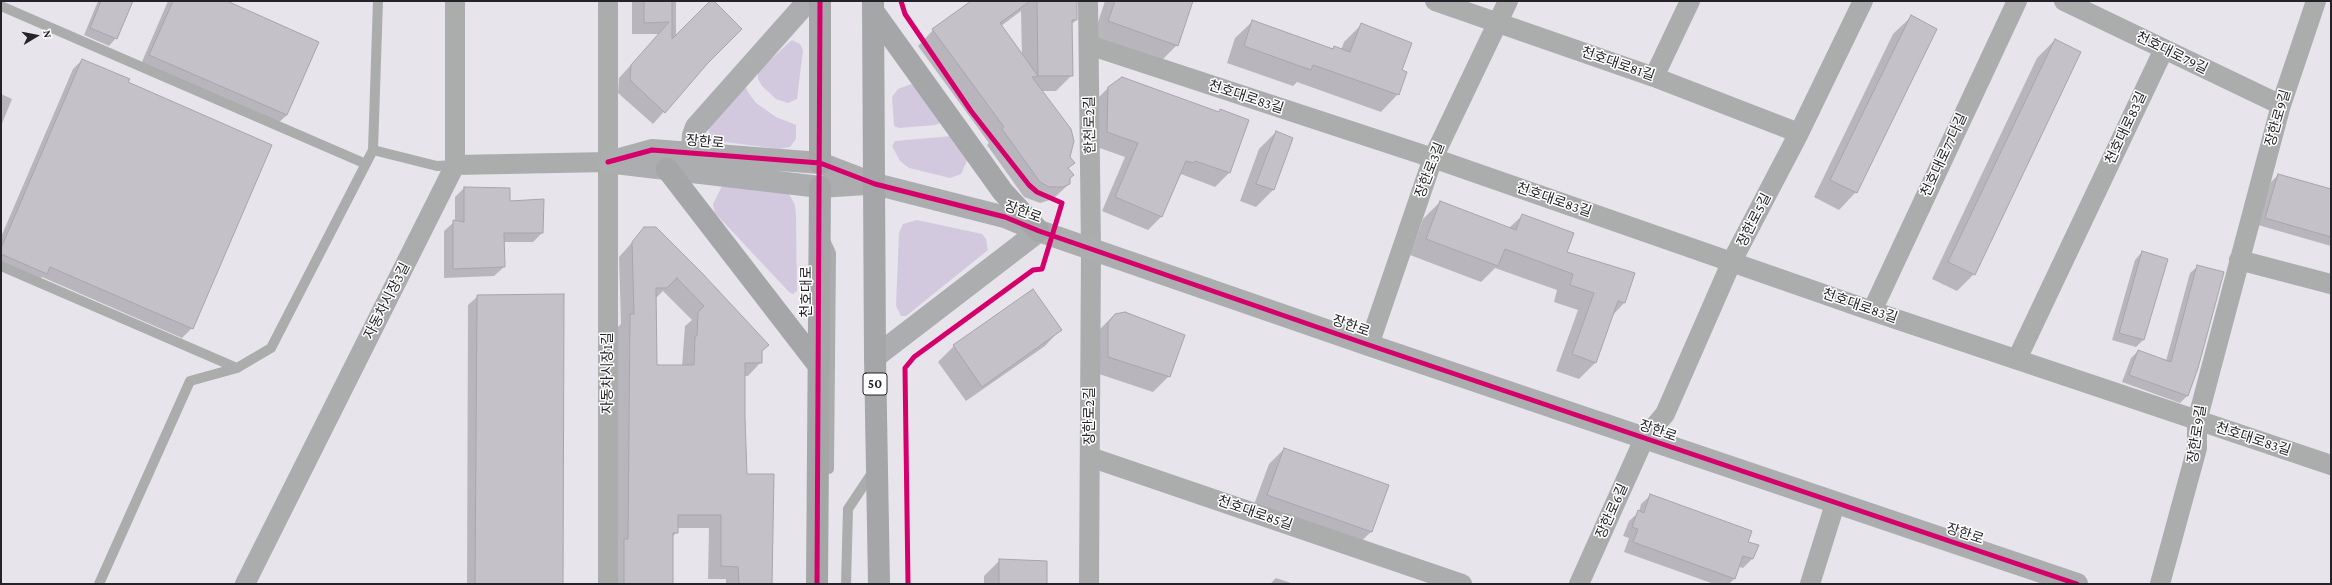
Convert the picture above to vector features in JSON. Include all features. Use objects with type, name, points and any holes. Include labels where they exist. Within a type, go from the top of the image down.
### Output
[{"type":"main road","name":"천호대로","points":[[820,1],[820,163]]},
{"type":"main road","name":"50","points":[[873,6],[875,357],[879,584]]},
{"type":"main road","points":[[873,6],[1003,192],[1039,231]]},
{"type":"main road","points":[[667,160],[819,366]]},
{"type":"main road","name":"천호대로","points":[[817,584],[820,187]]},
{"type":"street","name":"자동차시장3길","points":[[245,584],[455,165],[455,1]]},
{"type":"street","name":"자동차시장1길","points":[[608,1],[608,584]]},
{"type":"street","points":[[667,160],[808,1]]},
{"type":"street","name":"한천로2길","points":[[1088,1],[1091,249]]},
{"type":"street","name":"천호대로81길","points":[[1434,1],[1654,77],[1799,133]]},
{"type":"street","name":"장한로3길","points":[[1369,345],[1433,158],[1508,1]]},
{"type":"street","points":[[1654,77],[1690,1]]},
{"type":"street","name":"장한로5길","points":[[1644,439],[1665,414],[1732,261],[1799,133],[1863,1]]},
{"type":"street","name":"천호대로77다길","points":[[1872,311],[2017,1]]},
{"type":"street","name":"천호대로79길","points":[[2064,1],[2281,106]]},
{"type":"street","name":"장한로9길","points":[[2160,584],[2197,448],[2197,421],[2239,260],[2281,106],[2316,1]]},
{"type":"street","name":"천호대로83길","points":[[1089,45],[1433,158],[1872,311],[2331,465]]},
{"type":"street","name":"천호대로83길","points":[[2017,359],[2164,49]]},
{"type":"street","points":[[691,162],[693,135],[696,127]]},
{"type":"street","name":"장한로","points":[[608,162],[667,160],[691,162],[820,163],[875,184],[1005,217],[1039,231],[1369,345],[1836,504],[2077,584]]},
{"type":"street","points":[[455,165],[608,162]]},
{"type":"street","name":"장한로","points":[[691,162],[820,187],[875,184]]},
{"type":"street","name":"천호대로","points":[[820,163],[820,187]]},
{"type":"street","points":[[875,357],[1039,231]]},
{"type":"street","name":"장한로2길","points":[[1089,584],[1091,249]]},
{"type":"street","points":[[2239,260],[2331,284]]},
{"type":"street","name":"장한로6길","points":[[1579,584],[1644,439]]},
{"type":"street","name":"천호대로85길","points":[[1090,456],[1416,577],[1462,584]]},
{"type":"street","points":[[1810,584],[1836,504]]},
{"type":"lane","points":[[99,584],[190,381],[236,368],[271,348],[373,150],[377,1]]},
{"type":"lane","points":[[1,6],[366,164]]},
{"type":"lane","points":[[373,150],[437,166],[455,165]]},
{"type":"lane","points":[[819,226],[831,254],[829,482]]},
{"type":"lane","points":[[1,266],[236,368]]},
{"type":"lane","points":[[846,584],[848,509],[877,465]]},
{"type":"lane","points":[[827,584],[828,498]]},
{"type":"shaded area","points":[[792,40],[800,44],[803,50],[797,99],[788,103],[776,99],[762,86],[758,79],[758,71]]},
{"type":"shaded area","points":[[744,83],[748,92],[756,103],[776,117],[796,125],[796,139],[790,147],[779,149],[710,140],[708,126]]},
{"type":"shaded area","points":[[911,84],[915,86],[943,122],[935,125],[899,128],[894,126],[892,97],[898,89]]},
{"type":"shaded area","points":[[952,136],[968,158],[961,174],[950,178],[909,168],[900,161],[892,146],[895,141]]},
{"type":"shaded area","points":[[722,186],[788,192],[795,205],[796,216],[797,291],[793,294],[789,292],[715,213],[713,204]]},
{"type":"shaded area","points":[[917,220],[982,234],[986,239],[988,250],[906,316],[901,316],[896,306],[899,233],[903,224]]},
{"type":"building","points":[[101,1],[133,1],[117,39],[90,28]]},
{"type":"building","points":[[173,1],[227,1],[319,42],[287,115],[149,55]]},
{"type":"building","points":[[644,1],[672,1],[672,39],[710,1],[714,1],[742,29],[708,63],[665,113],[630,80],[631,65],[669,22],[644,23]]},
{"type":"building","points":[[971,1],[1030,1],[1000,23],[1038,76],[1032,77],[1071,129],[1074,141],[1070,157],[1075,163],[1068,168],[1074,175],[1070,178],[1070,184],[1063,187],[1049,187],[1040,182],[1002,129],[1004,127],[932,29]]},
{"type":"building","points":[[1037,1],[1077,1],[1077,20],[1072,20],[1073,76],[1038,76]]},
{"type":"building","points":[[1115,1],[1193,1],[1178,46],[1108,21]]},
{"type":"building","points":[[1911,15],[1937,29],[1857,193],[1830,180]]},
{"type":"building","points":[[1252,20],[1333,49],[1334,46],[1350,52],[1361,23],[1412,43],[1402,70],[1407,72],[1399,95],[1313,65],[1311,70],[1244,46]]},
{"type":"building","points":[[2055,39],[2081,52],[1975,275],[1948,262]]},
{"type":"building","points":[[82,59],[130,79],[128,82],[272,145],[193,329],[50,267],[47,274],[1,254],[1,248]]},
{"type":"building","points":[[1122,77],[1219,112],[1220,109],[1249,120],[1230,173],[1195,161],[1194,163],[1186,161],[1162,217],[1115,197],[1138,143],[1107,132],[1108,87]]},
{"type":"building","points":[[1276,131],[1293,138],[1274,190],[1256,184]]},
{"type":"building","points":[[2278,174],[2331,189],[2331,237],[2265,218]]},
{"type":"building","points":[[464,187],[510,188],[510,201],[544,199],[543,233],[504,233],[505,267],[453,269],[453,220],[464,222]]},
{"type":"building","points":[[1440,201],[1516,230],[1522,214],[1574,233],[1567,252],[1635,273],[1625,303],[1618,301],[1596,363],[1572,354],[1594,293],[1570,285],[1573,274],[1505,249],[1498,266],[1426,239]]},
{"type":"building","points":[[644,227],[656,227],[702,273],[769,345],[762,351],[762,363],[745,363],[745,418],[747,474],[774,474],[772,584],[739,584],[738,567],[721,566],[721,515],[678,515],[678,533],[673,533],[673,584],[624,584],[624,539],[628,539],[630,314],[634,314],[632,242]],"holes":[[[677,278],[704,306],[698,312],[694,365],[657,365],[656,288],[667,288]]]},
{"type":"building","points":[[2142,251],[2168,259],[2144,340],[2119,333]]},
{"type":"building","points":[[2197,265],[2224,272],[2198,368],[2188,396],[2129,375],[2138,350],[2171,362]]},
{"type":"building","points":[[1033,289],[1062,330],[982,387],[953,345]]},
{"type":"building","points":[[564,294],[563,584],[475,584],[477,295]]},
{"type":"building","points":[[1125,312],[1185,335],[1170,377],[1108,357],[1108,323],[1115,314]]},
{"type":"building","points":[[1284,448],[1389,485],[1372,532],[1267,495]]},
{"type":"building","points":[[1650,494],[1752,531],[1748,542],[1759,545],[1753,559],[1743,556],[1735,579],[1633,542],[1638,529],[1632,527],[1638,510],[1644,513]]},
{"type":"building","points":[[999,559],[1047,561],[1047,584],[999,584]]},
{"type":"cycle path","points":[[817,584],[820,1]]},
{"type":"cycle path","points":[[901,1],[905,14],[971,111],[1029,185],[1037,192],[1062,203],[1042,269],[1033,270],[914,357],[905,368],[908,584]]},
{"type":"cycle path","points":[[608,162],[652,150],[820,163],[875,184],[1005,217],[1039,231],[1369,345],[2077,584]]}]
